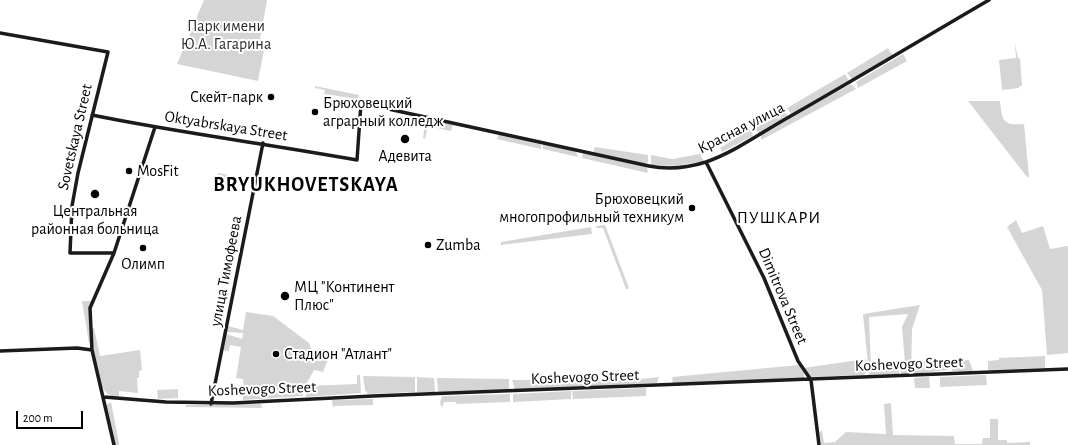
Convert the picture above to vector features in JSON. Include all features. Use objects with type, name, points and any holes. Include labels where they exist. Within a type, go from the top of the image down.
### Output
[{"type":"street","name":"Красная улица","points":[[358,160],[361,103],[655,167],[673,168],[706,162],[735,148],[853,82],[988,0]]},
{"type":"street","name":"Sovetskaya Street","points":[[0,33],[108,52],[83,148],[72,202],[70,253],[114,252]]},
{"type":"street","name":"Oktyabrskaya Street","points":[[92,115],[155,127],[263,143],[358,160]]},
{"type":"street","points":[[114,445],[92,350],[90,306],[114,252],[155,127]]},
{"type":"street","name":"улица Тимофеева","points":[[211,404],[263,143]]},
{"type":"street","name":"Dimitrova Street","points":[[706,162],[764,278],[799,363],[811,380],[819,445]]},
{"type":"street","points":[[0,351],[77,348],[92,350]]},
{"type":"street","name":"Koshevogo Street","points":[[104,397],[211,404],[1068,369]]},
{"type":"green space","name":"Парк имени Ю.А. Гагарина","points":[[204,0],[267,0],[259,45],[264,50],[258,81],[177,64]]},
{"type":"green space","points":[[1015,44],[1018,58],[1020,58],[1022,86],[1019,86],[1019,88],[1002,90],[999,60],[1016,58]]},
{"type":"green space","points":[[888,48],[893,56],[854,79],[847,73]]},
{"type":"green space","points":[[903,54],[907,61],[858,88],[856,82]]},
{"type":"green space","points":[[845,74],[849,81],[791,114],[787,108]]},
{"type":"green space","points":[[851,84],[856,89],[761,140],[761,134]]},
{"type":"green space","points":[[315,86],[359,95],[358,99],[324,94],[325,90],[315,88]]},
{"type":"green space","points":[[968,101],[1000,101],[1003,117],[1007,123],[1024,124],[1029,177],[1027,177]]},
{"type":"green space","points":[[785,110],[787,116],[759,133],[754,128]]},
{"type":"green space","points":[[426,118],[453,125],[451,131],[428,126],[425,139],[423,138]]},
{"type":"green space","points":[[751,129],[753,136],[722,152],[720,148]]},
{"type":"green space","points":[[499,134],[541,143],[541,149],[497,139]]},
{"type":"green space","points":[[543,144],[576,151],[578,157],[543,149]]},
{"type":"green space","points":[[595,147],[648,155],[648,162],[646,164],[593,153]]},
{"type":"green space","points":[[583,153],[647,167],[648,173],[582,158]]},
{"type":"green space","points":[[700,154],[704,161],[690,164],[664,166],[651,165],[651,155],[672,159]]},
{"type":"green space","points":[[218,173],[235,176],[233,187],[216,182]]},
{"type":"green space","points":[[1016,220],[1022,233],[1043,226],[1050,249],[1068,246],[1068,353],[1047,355],[1042,290],[1007,227]]},
{"type":"green space","points":[[605,225],[629,288],[628,289],[626,289],[603,228],[597,228],[596,226]]},
{"type":"green space","points":[[591,227],[592,234],[501,245],[501,242]]},
{"type":"green space","points":[[82,301],[91,301],[89,307],[90,343],[89,343]]},
{"type":"green space","points":[[920,305],[912,329],[911,374],[901,374],[900,364],[905,363],[902,327],[908,314],[869,317],[871,366],[898,364],[899,374],[869,375],[863,314]]},
{"type":"green space","name":"Стадион \"Атлант\"","points":[[246,312],[273,316],[309,343],[312,351],[317,353],[319,348],[329,357],[323,372],[314,370],[305,386],[285,388],[285,393],[303,393],[303,396],[243,400],[243,393],[270,394],[269,389],[244,391],[243,379],[236,378],[241,347],[230,345],[229,351],[223,350],[226,334],[242,339],[243,333],[227,332],[228,326],[243,330]]},
{"type":"green space","points":[[94,328],[100,356],[140,350],[142,370],[139,371],[139,378],[137,378],[138,393],[119,391],[119,397],[110,395],[105,391],[102,386],[96,362],[91,329]]},
{"type":"green space","points":[[1045,356],[1045,368],[988,370],[988,361],[999,360],[999,358]]},
{"type":"green space","points":[[866,359],[866,373],[864,375],[810,377],[803,368]]},
{"type":"green space","points":[[969,360],[973,371],[952,371],[951,361]]},
{"type":"green space","points":[[934,361],[935,363],[949,362],[949,370],[913,374],[912,362]]},
{"type":"green space","points":[[799,365],[804,374],[804,378],[673,384],[672,377]]},
{"type":"green space","points":[[357,375],[360,375],[361,393],[306,397],[306,394],[309,394],[308,389],[305,389],[305,386],[357,384]]},
{"type":"green space","points":[[986,375],[987,385],[940,387],[940,377]]},
{"type":"green space","points":[[363,376],[415,377],[415,392],[368,394],[365,390]]},
{"type":"green space","points":[[417,377],[434,378],[435,392],[417,392]]},
{"type":"green space","points":[[659,377],[657,383],[515,390],[512,380],[631,380]]},
{"type":"green space","points":[[929,377],[930,388],[915,388],[914,378]]},
{"type":"green space","points":[[437,378],[509,379],[509,388],[508,390],[438,392]]},
{"type":"green space","points":[[646,388],[646,396],[573,399],[572,391]]},
{"type":"green space","points":[[178,389],[178,398],[158,399],[157,390]]},
{"type":"green space","points":[[571,391],[571,399],[513,402],[513,394]]},
{"type":"green space","points":[[510,394],[510,402],[456,404],[456,402],[444,402],[442,408],[440,403],[442,396]]},
{"type":"green space","points":[[373,399],[373,405],[334,406],[333,408],[332,400]]},
{"type":"green space","points":[[111,402],[119,445],[115,445],[106,405]]},
{"type":"green space","points":[[891,403],[893,435],[954,436],[955,444],[982,444],[983,438],[990,438],[990,419],[998,419],[998,440],[1007,440],[1007,443],[1030,442],[1030,445],[821,445],[819,432],[822,431],[824,443],[835,442],[846,432],[886,434],[884,404]]},
{"type":"green space","points":[[261,404],[262,408],[186,407],[186,405]]},
{"type":"place","name":"Скейт-парк","points":[[271,97]]},
{"type":"place","name":"Брюховецкий аграрный колледж","points":[[315,112]]},
{"type":"place","name":"Адевита","points":[[405,139]]},
{"type":"place","name":"MosFit","points":[[129,171]]},
{"type":"place","name":"Центральная районная больница","points":[[95,194]]},
{"type":"place","name":"Брюховецкий многопрофильный техникум","points":[[692,208]]},
{"type":"place","name":"Zumba","points":[[428,245]]},
{"type":"place","name":"Олимп","points":[[143,248]]},
{"type":"place","name":"МЦ \"Континент Плюс\"","points":[[285,296]]},
{"type":"place","name":"Стадион \"Атлант\"","points":[[276,354]]},
{"type":"district","name":"BRYUKHOVETSKAYA","points":[[306,185]]},
{"type":"district","name":"ПУШКАРИ","points":[[779,218]]}]
